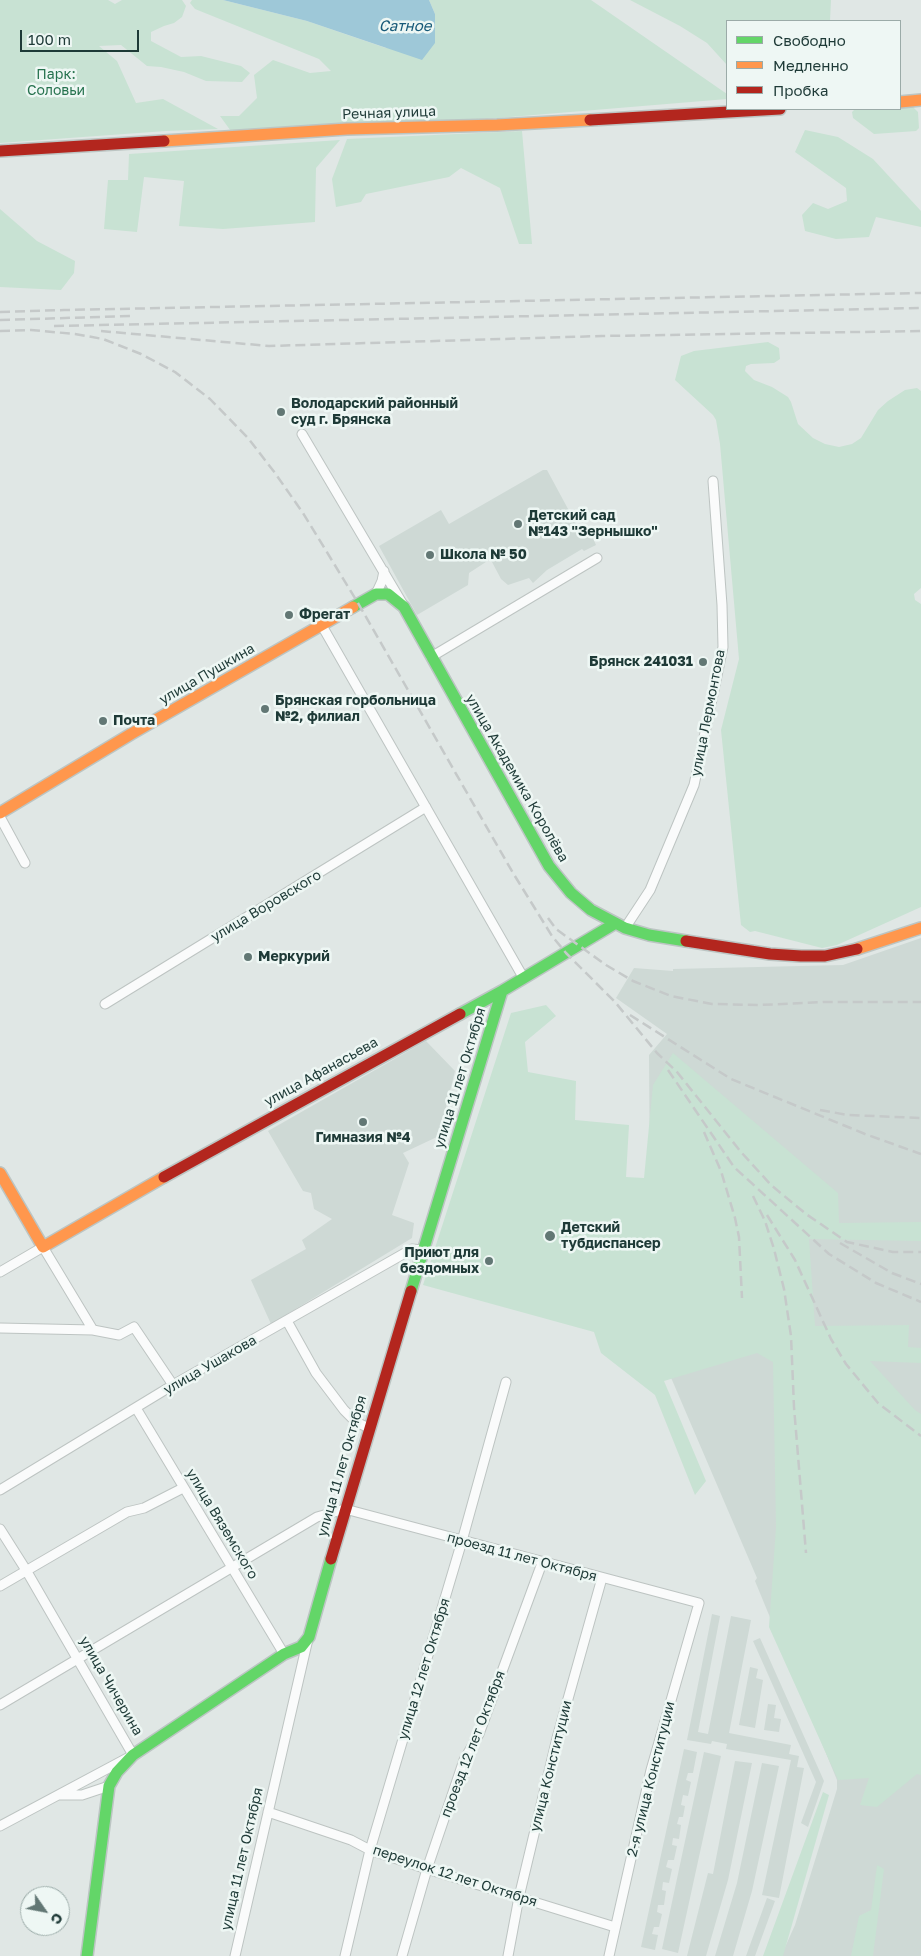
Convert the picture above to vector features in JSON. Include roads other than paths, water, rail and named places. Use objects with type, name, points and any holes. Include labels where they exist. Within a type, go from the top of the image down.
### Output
[{"type":"main road","points":[[901,102],[921,100]]},
{"type":"main road","name":"Речная улица","points":[[0,151],[347,129],[497,125],[762,110]]},
{"type":"main road","points":[[376,594],[388,594],[404,607]]},
{"type":"main road","name":"улица Пушкина","points":[[0,815],[131,734],[376,594]]},
{"type":"main road","name":"улица Академика Королёва","points":[[404,607],[549,866],[571,893],[591,910],[620,926],[665,938],[770,954],[802,956],[825,956],[853,950],[921,928]]},
{"type":"main road","name":"улица Афанасьева","points":[[43,1247],[194,1159],[502,991],[523,977],[620,926]]},
{"type":"main road","name":"улица 11 лет Октября","points":[[309,1637],[369,1428],[502,991]]},
{"type":"main road","points":[[0,1174],[43,1247]]},
{"type":"main road","points":[[133,1755],[284,1654],[301,1648],[309,1637]]},
{"type":"main road","name":"улица Чичерина","points":[[87,1956],[109,1786],[117,1772],[133,1755]]},
{"type":"street","name":"улица Академика Королёва","points":[[302,434],[404,607]]},
{"type":"street","name":"улица Лермонтова","points":[[620,926],[650,890],[694,785],[722,647],[722,605],[713,481]]},
{"type":"street","points":[[431,657],[597,558]]},
{"type":"street","points":[[376,594],[384,571]]},
{"type":"street","points":[[321,624],[523,977]]},
{"type":"street","name":"улица Воровского","points":[[105,1004],[426,807]]},
{"type":"street","points":[[0,815],[25,863]]},
{"type":"street","points":[[0,1272],[43,1247],[93,1330]]},
{"type":"street","name":"улица Ушакова","points":[[0,1490],[173,1384],[412,1249],[423,1250]]},
{"type":"street","points":[[287,1321],[316,1373],[344,1410],[356,1422],[369,1428]]},
{"type":"street","points":[[0,1328],[93,1330],[119,1335],[134,1327],[173,1384]]},
{"type":"street","name":"улица 12 лет Октября","points":[[345,1956],[370,1850],[462,1541],[506,1382]]},
{"type":"street","name":"улица Вяземского","points":[[136,1408],[284,1654]]},
{"type":"street","points":[[0,1586],[126,1512],[144,1508],[183,1488]]},
{"type":"street","points":[[0,1705],[317,1517],[345,1509]]},
{"type":"street","name":"проезд 11 лет Октября","points":[[345,1509],[542,1563],[699,1603]]},
{"type":"street","name":"улица Чичерина","points":[[0,1529],[26,1570],[133,1755]]},
{"type":"street","name":"проезд 12 лет Октября","points":[[402,1956],[426,1869],[464,1760],[479,1734],[542,1563]]},
{"type":"street","name":"улица Конституции","points":[[508,1956],[519,1897],[557,1738],[602,1578]]},
{"type":"street","name":"2-я улица Конституции","points":[[609,1956],[651,1770],[699,1603]]},
{"type":"street","name":"улица 11 лет Октября","points":[[235,1956],[309,1637]]},
{"type":"street","points":[[0,1826],[133,1755]]},
{"type":"street","points":[[60,1794],[82,1795],[109,1786]]},
{"type":"street","name":"переулок 12 лет Октября","points":[[268,1812],[351,1840],[370,1850],[426,1869],[615,1927]]},
{"type":"water","name":"Сатное","points":[[223,0],[429,0],[435,14],[435,43],[422,60],[307,21]]},
{"type":"railway","points":[[0,312],[921,293]]},
{"type":"railway","points":[[54,326],[921,308]]},
{"type":"railway","points":[[0,320],[131,316]]},
{"type":"railway","points":[[0,331],[31,330],[103,339],[141,354],[175,372],[210,399],[248,438],[303,513],[358,603],[513,873],[552,936],[566,953],[615,1002],[657,1053],[677,1072],[741,1152],[771,1185],[806,1214],[847,1242],[893,1252],[921,1252]]},
{"type":"railway","points":[[101,331],[269,346],[602,336],[921,331]]},
{"type":"railway","points":[[548,918],[556,929],[606,965],[633,981],[671,996],[712,1004],[921,1002]]},
{"type":"railway","points":[[630,1015],[731,1079],[865,1134],[921,1154]]},
{"type":"railway","points":[[668,1070],[734,1167],[829,1254],[876,1283],[921,1302]]},
{"type":"railway","points":[[820,1110],[848,1115],[921,1118]]},
{"type":"railway","points":[[704,1132],[721,1171],[735,1218],[739,1237],[742,1298]]},
{"type":"railway","points":[[753,1196],[765,1221],[774,1249],[784,1289],[791,1336],[794,1407],[806,1553]]},
{"type":"railway","points":[[767,1215],[795,1260],[831,1339],[846,1364],[878,1403],[921,1436]]},
{"type":"railway","points":[[840,1243],[892,1273],[921,1284]]},
{"type":"place","name":"Володарский районный суд г. Брянска","points":[[281,412]]},
{"type":"place","name":"Детский сад №143 \"Зернышко\"","points":[[518,524]]},
{"type":"place","name":"Школа № 50","points":[[430,555]]},
{"type":"place","name":"Фрегат","points":[[289,615]]},
{"type":"place","name":"Брянск 241031","points":[[703,662]]},
{"type":"place","name":"Брянская горбольница №2, филиал","points":[[265,709]]},
{"type":"place","name":"Почта","points":[[103,721]]},
{"type":"place","name":"Меркурий","points":[[248,957]]},
{"type":"place","name":"Гимназия №4","points":[[363,1122]]},
{"type":"place","name":"Детский тубдиспансер","points":[[550,1236]]},
{"type":"place","name":"Приют для бездомных","points":[[489,1261]]},
{"type":"park label","name":"Парк: Соловьи","points":[[56,84]]}]
